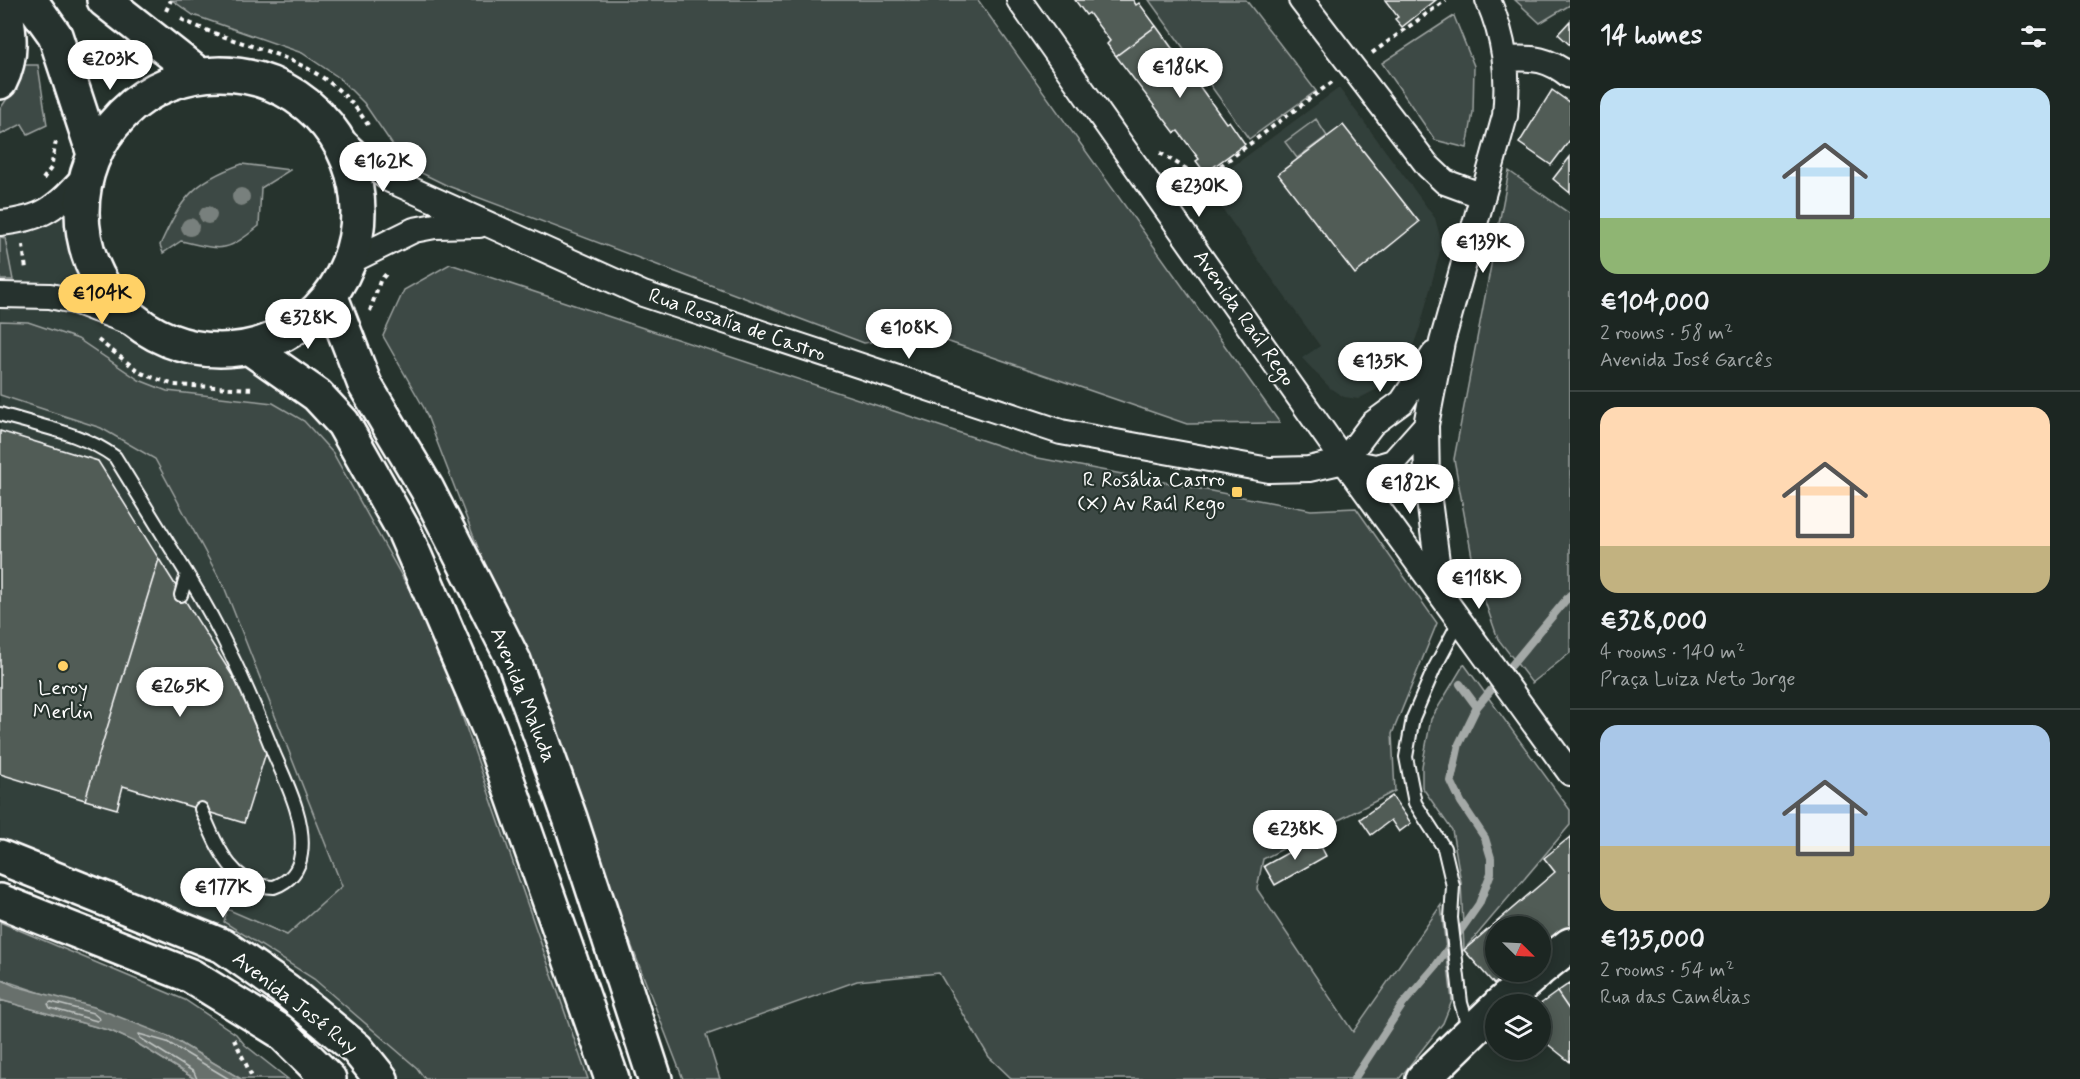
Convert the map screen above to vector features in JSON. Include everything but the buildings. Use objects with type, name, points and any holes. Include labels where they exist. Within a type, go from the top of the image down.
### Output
[{"type":"main road","points":[[0,82],[5,73],[11,39],[4,0]]},
{"type":"main road","points":[[30,0],[55,35],[90,164]]},
{"type":"main road","points":[[104,0],[198,74]]},
{"type":"main road","points":[[198,74],[237,74],[274,84],[308,104],[334,132],[351,167],[360,206],[355,243],[349,262],[331,297],[287,334],[250,348],[212,351],[184,346],[140,326],[111,299],[90,262],[81,218],[90,164],[119,116],[155,89],[198,74]]},
{"type":"main road","name":"Avenida Maluda","points":[[331,297],[365,385],[427,489],[514,661],[570,818],[655,1079]]},
{"type":"main road","points":[[250,348],[317,395],[343,423],[404,531],[490,730],[612,1079]]},
{"type":"main road","name":"Avenida José Ruy","points":[[0,857],[223,946],[286,990],[357,1049],[381,1079]]},
{"type":"main road","name":"Avenida José Ruy","points":[[0,901],[191,976],[280,1031],[329,1079]]},
{"type":"main road","points":[[1551,960],[1570,945]]},
{"type":"main road","points":[[1511,994],[1525,982]]},
{"type":"main road","points":[[1423,1079],[1485,1017]]},
{"type":"street","name":"Avenida Raúl Rego","points":[[1019,0],[1344,461],[1570,772]]},
{"type":"street","points":[[1301,0],[1428,166],[1445,182],[1483,196]]},
{"type":"street","points":[[1442,594],[1428,485],[1426,425],[1442,342],[1505,116],[1507,59],[1498,22],[1488,0]]},
{"type":"street","points":[[1507,59],[1538,58],[1550,62],[1570,76]]},
{"type":"street","name":"Rua Rosalía de Castro","points":[[334,132],[390,180],[643,294],[1061,432],[1269,470],[1309,469],[1344,461]]},
{"type":"street","points":[[0,223],[20,221],[56,207],[90,164]]},
{"type":"street","name":"Rua Rosalía de Castro","points":[[349,262],[414,230],[435,226],[488,225]]},
{"type":"street","points":[[0,295],[58,297],[140,326]]},
{"type":"street","points":[[1426,425],[1393,462],[1376,467],[1344,461],[1372,424],[1402,402],[1442,342]]},
{"type":"lane","points":[[0,414],[87,441],[102,447],[115,457],[218,622],[242,675],[296,812],[301,832],[302,853],[293,876],[285,883],[268,887],[249,884],[238,875],[213,837],[201,809]]},
{"type":"lane","points":[[181,595],[187,574]]},
{"type":"lane","points":[[1460,620],[1434,669],[1413,718],[1406,757],[1415,803],[1444,848],[1453,886],[1451,918],[1461,1003],[1469,1031]]},
{"type":"path","points":[[166,11],[171,0]]},
{"type":"path","points":[[1132,159],[1150,147],[1203,179],[1352,67],[1446,0]]},
{"type":"path","points":[[160,7],[212,34],[286,56],[314,71],[342,91],[371,130]]},
{"type":"path","points":[[232,1036],[253,1079]]},
{"type":"shaded area","points":[[172,0],[978,0],[1280,423],[1187,424],[926,334],[864,343],[448,186],[407,166],[364,103],[338,77],[302,53],[193,15]]},
{"type":"shaded area","points":[[1149,0],[1246,0],[1316,91],[1249,139]]},
{"type":"shaded area","points":[[1515,0],[1570,0],[1570,5],[1540,23]]},
{"type":"shaded area","points":[[1454,16],[1474,66],[1473,112],[1467,148],[1435,140],[1382,63]]},
{"type":"shaded area","points":[[23,65],[38,65],[47,125],[28,134],[22,124],[0,135],[0,109],[13,90]]},
{"type":"shaded area","points":[[1339,88],[1435,218],[1442,244],[1411,352],[1387,384],[1358,399],[1344,397],[1331,389],[1302,358],[1320,346],[1206,186]]},
{"type":"shaded area","points":[[1316,119],[1327,136],[1297,158],[1285,142]]},
{"type":"shaded area","points":[[242,164],[290,170],[261,188],[259,226],[238,241],[223,247],[215,248],[181,241],[163,253],[160,245],[182,204],[211,177]]},
{"type":"shaded area","points":[[1509,171],[1570,214],[1570,653],[1532,683],[1498,639],[1475,573],[1454,459]]},
{"type":"shaded area","points":[[86,175],[81,218],[90,261],[111,299],[139,326],[174,344],[212,351],[250,348],[317,395],[404,531],[612,1079],[381,1079],[295,970],[223,933],[0,844],[0,223],[20,221]]},
{"type":"shaded area","points":[[0,237],[5,238],[13,280],[0,280]]},
{"type":"shaded area","points":[[450,264],[1033,457],[1311,510],[1356,508],[1437,623],[1392,734],[1395,791],[1263,859],[1257,889],[1353,1032],[1441,905],[1452,1001],[1443,1023],[1399,1079],[1012,1079],[989,1057],[939,973],[857,981],[706,1035],[720,1079],[683,1079],[424,408],[383,336],[404,290]]},
{"type":"shaded area","points":[[0,321],[28,322],[78,339],[139,380],[167,391],[273,403],[304,421],[333,453],[433,632],[588,1079],[425,1079],[417,1068],[314,979],[224,922],[227,909],[287,935],[342,886],[225,589],[155,459],[101,428],[0,395]]},
{"type":"shaded area","points":[[1464,664],[1570,810],[1570,825],[1493,916],[1485,916],[1485,925],[1464,950],[1461,882],[1452,830],[1422,787],[1422,766],[1431,719]]},
{"type":"shaded area","points":[[0,922],[185,1000],[236,1034],[245,1045],[288,1079],[241,1079],[170,1037],[0,979]]},
{"type":"shaded area","points":[[0,1000],[111,1031],[135,1042],[195,1079],[0,1079]]},
{"type":"water","points":[[0,979],[15,986],[94,1007],[170,1037],[241,1079],[195,1079],[135,1042],[111,1031],[0,1000]]},
{"type":"waterway","points":[[1354,1079],[1403,1004],[1435,967],[1479,904],[1491,873],[1491,858],[1485,838],[1461,802],[1451,781],[1459,744],[1477,707],[1570,595]]},
{"type":"waterway","points":[[1460,684],[1477,707]]},
{"type":"place","name":"R Rosália Castro (X) Av Raúl Rego","points":[[1237,492]]},
{"type":"place","name":"Leroy Merlin","points":[[63,666]]}]
